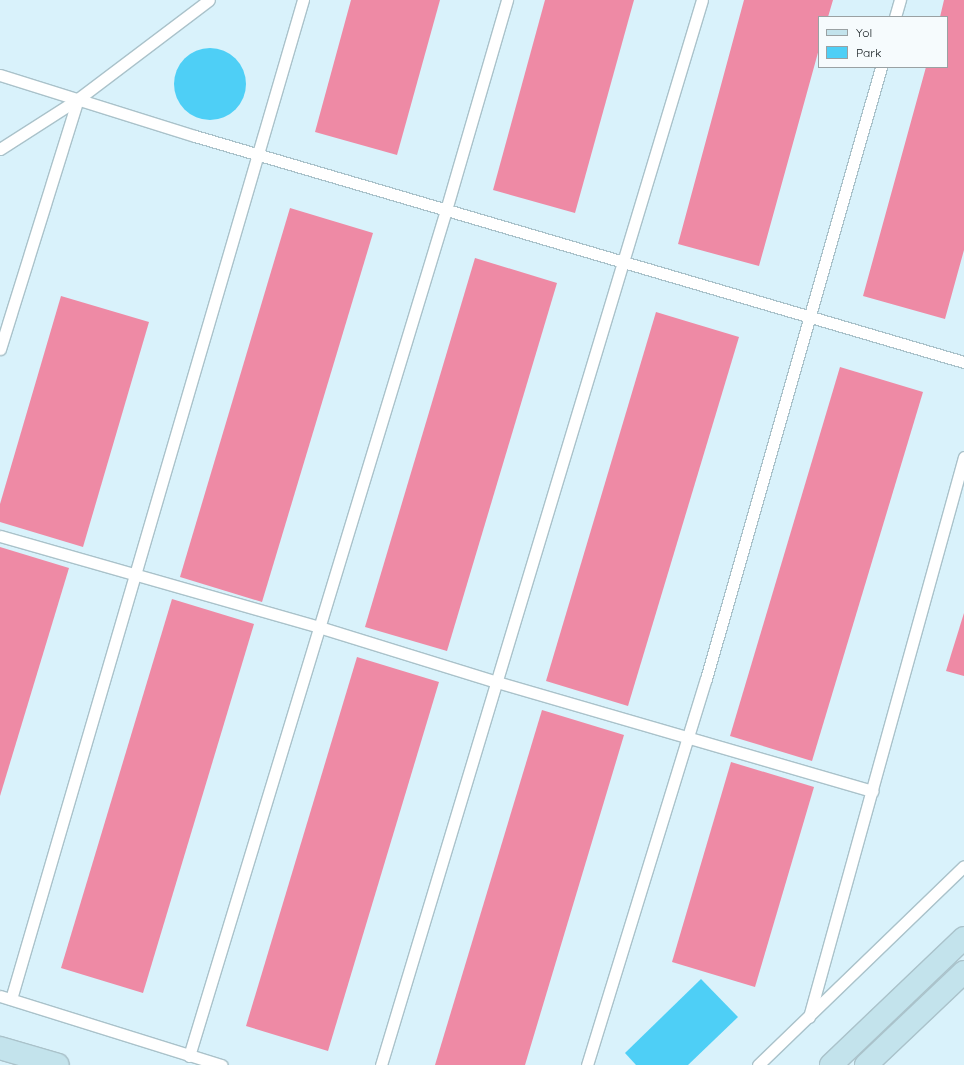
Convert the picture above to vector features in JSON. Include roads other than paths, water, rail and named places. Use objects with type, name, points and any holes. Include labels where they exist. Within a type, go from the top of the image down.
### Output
[{"type":"street","points":[[831,1065],[964,938]]},
{"type":"street","points":[[866,1065],[964,972]]},
{"type":"street","points":[[0,1048],[58,1065]]},
{"type":"lane","points":[[0,149],[78,99],[209,0]]},
{"type":"lane","points":[[11,1000],[259,155],[303,0]]},
{"type":"lane","points":[[190,1056],[446,210],[507,0]]},
{"type":"lane","points":[[381,1065],[702,0]]},
{"type":"lane","points":[[895,16],[900,0]]},
{"type":"lane","points":[[587,1065],[688,737],[881,68]]},
{"type":"lane","points":[[0,75],[259,155],[964,362]]},
{"type":"lane","points":[[0,349],[78,99]]},
{"type":"lane","points":[[809,1017],[964,457]]},
{"type":"lane","points":[[0,536],[135,576],[319,627],[497,682],[872,791]]},
{"type":"lane","points":[[758,1065],[964,866]]},
{"type":"lane","points":[[0,996],[221,1065]]}]
